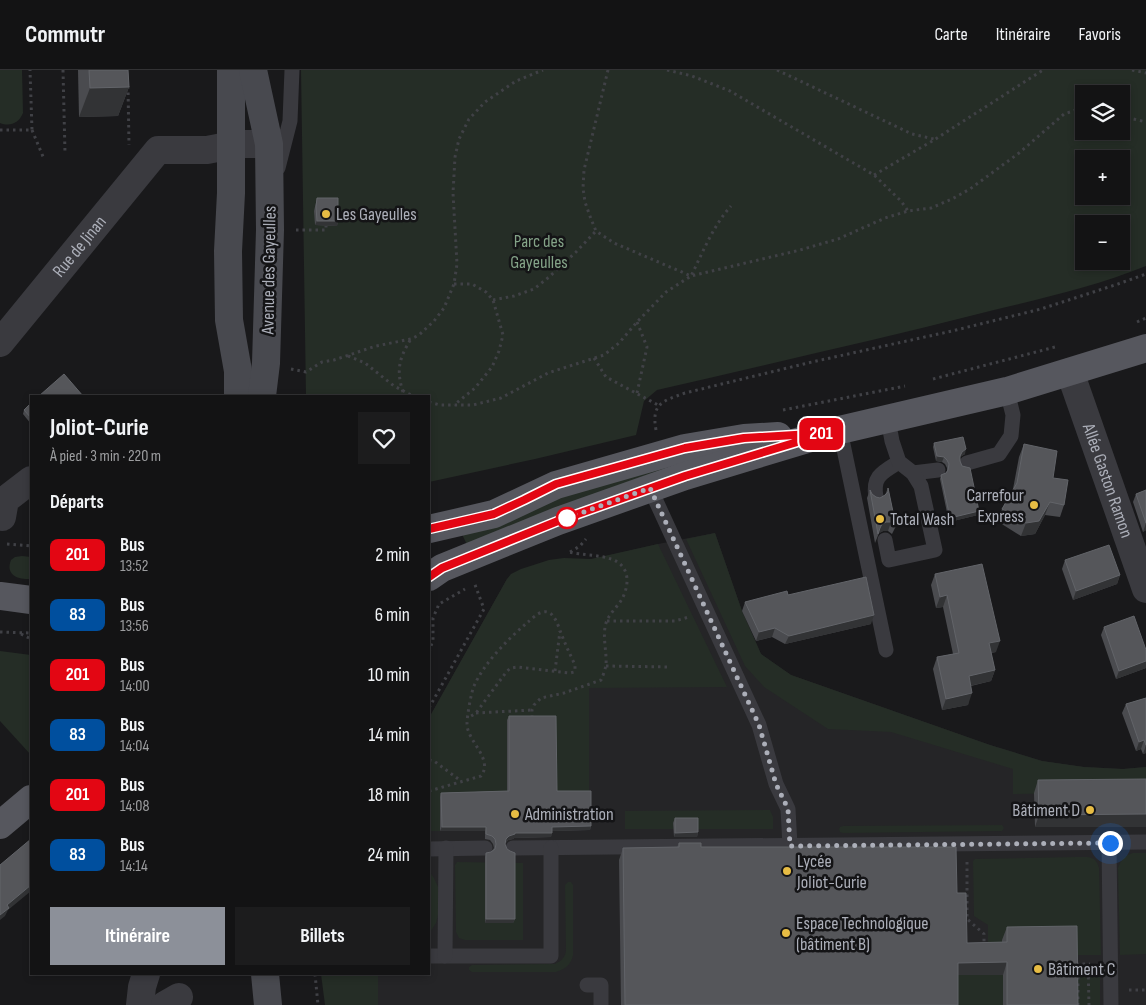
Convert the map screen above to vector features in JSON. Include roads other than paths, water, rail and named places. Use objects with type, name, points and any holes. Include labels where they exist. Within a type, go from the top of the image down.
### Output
[{"type":"main road","points":[[430,576],[442,568],[558,521],[685,476],[833,431],[1007,391],[1146,348]]},
{"type":"main road","points":[[430,529],[494,514],[556,484],[685,448],[744,438],[833,431]]},
{"type":"main road","points":[[0,596],[30,600]]},
{"type":"main road","points":[[0,825],[30,801]]},
{"type":"street","name":"Avenue des Gayeulles","points":[[231,70],[231,193],[228,252],[229,320],[238,371],[238,395]]},
{"type":"street","name":"Avenue des Gayeulles","points":[[254,70],[269,144],[270,230],[266,363],[262,395]]},
{"type":"street","points":[[230,145],[269,144]]},
{"type":"street","name":"Rue de Jinan","points":[[0,343],[158,150],[207,150],[230,145]]},
{"type":"street","name":"Allée Gaston Ramon","points":[[1070,372],[1146,589]]},
{"type":"street","points":[[1,530],[5,500],[30,481]]},
{"type":"street","points":[[140,1005],[146,975]]},
{"type":"street","points":[[265,975],[268,1005]]},
{"type":"lane","points":[[270,198],[290,121],[292,70]]},
{"type":"lane","points":[[967,463],[999,454],[1011,436],[1013,415],[1007,391]]},
{"type":"lane","points":[[885,540],[889,560],[935,550],[921,486],[913,473],[899,462],[892,441],[888,419]]},
{"type":"lane","points":[[833,431],[886,650]]},
{"type":"lane","points":[[876,497],[874,487],[880,474],[899,462]]},
{"type":"lane","points":[[913,473],[938,470]]},
{"type":"lane","points":[[650,488],[759,725],[776,784],[788,809],[790,846]]},
{"type":"lane","points":[[513,848],[1146,842]]},
{"type":"lane","points":[[1110,843],[1111,1005]]},
{"type":"lane","points":[[445,956],[446,848]]},
{"type":"lane","points":[[430,849],[485,848]]},
{"type":"lane","points":[[430,956],[551,956],[551,848]]},
{"type":"lane","points":[[587,985],[601,985],[601,1005]]},
{"type":"place","name":"Les Gayeulles","points":[[326,214]]},
{"type":"place","name":"Carrefour Express","points":[[1034,505]]},
{"type":"place","name":"Total Wash","points":[[880,519]]},
{"type":"place","name":"Bâtiment D","points":[[1090,810]]},
{"type":"place","name":"Administration","points":[[515,814]]},
{"type":"place","name":"Lycée Joliot-Curie","points":[[787,871]]},
{"type":"place","name":"Espace Technologique (bâtiment B)","points":[[786,933]]},
{"type":"place","name":"Bâtiment C","points":[[1038,969]]},
{"type":"park label","name":"Parc des Gayeulles","points":[[539,251]]}]
